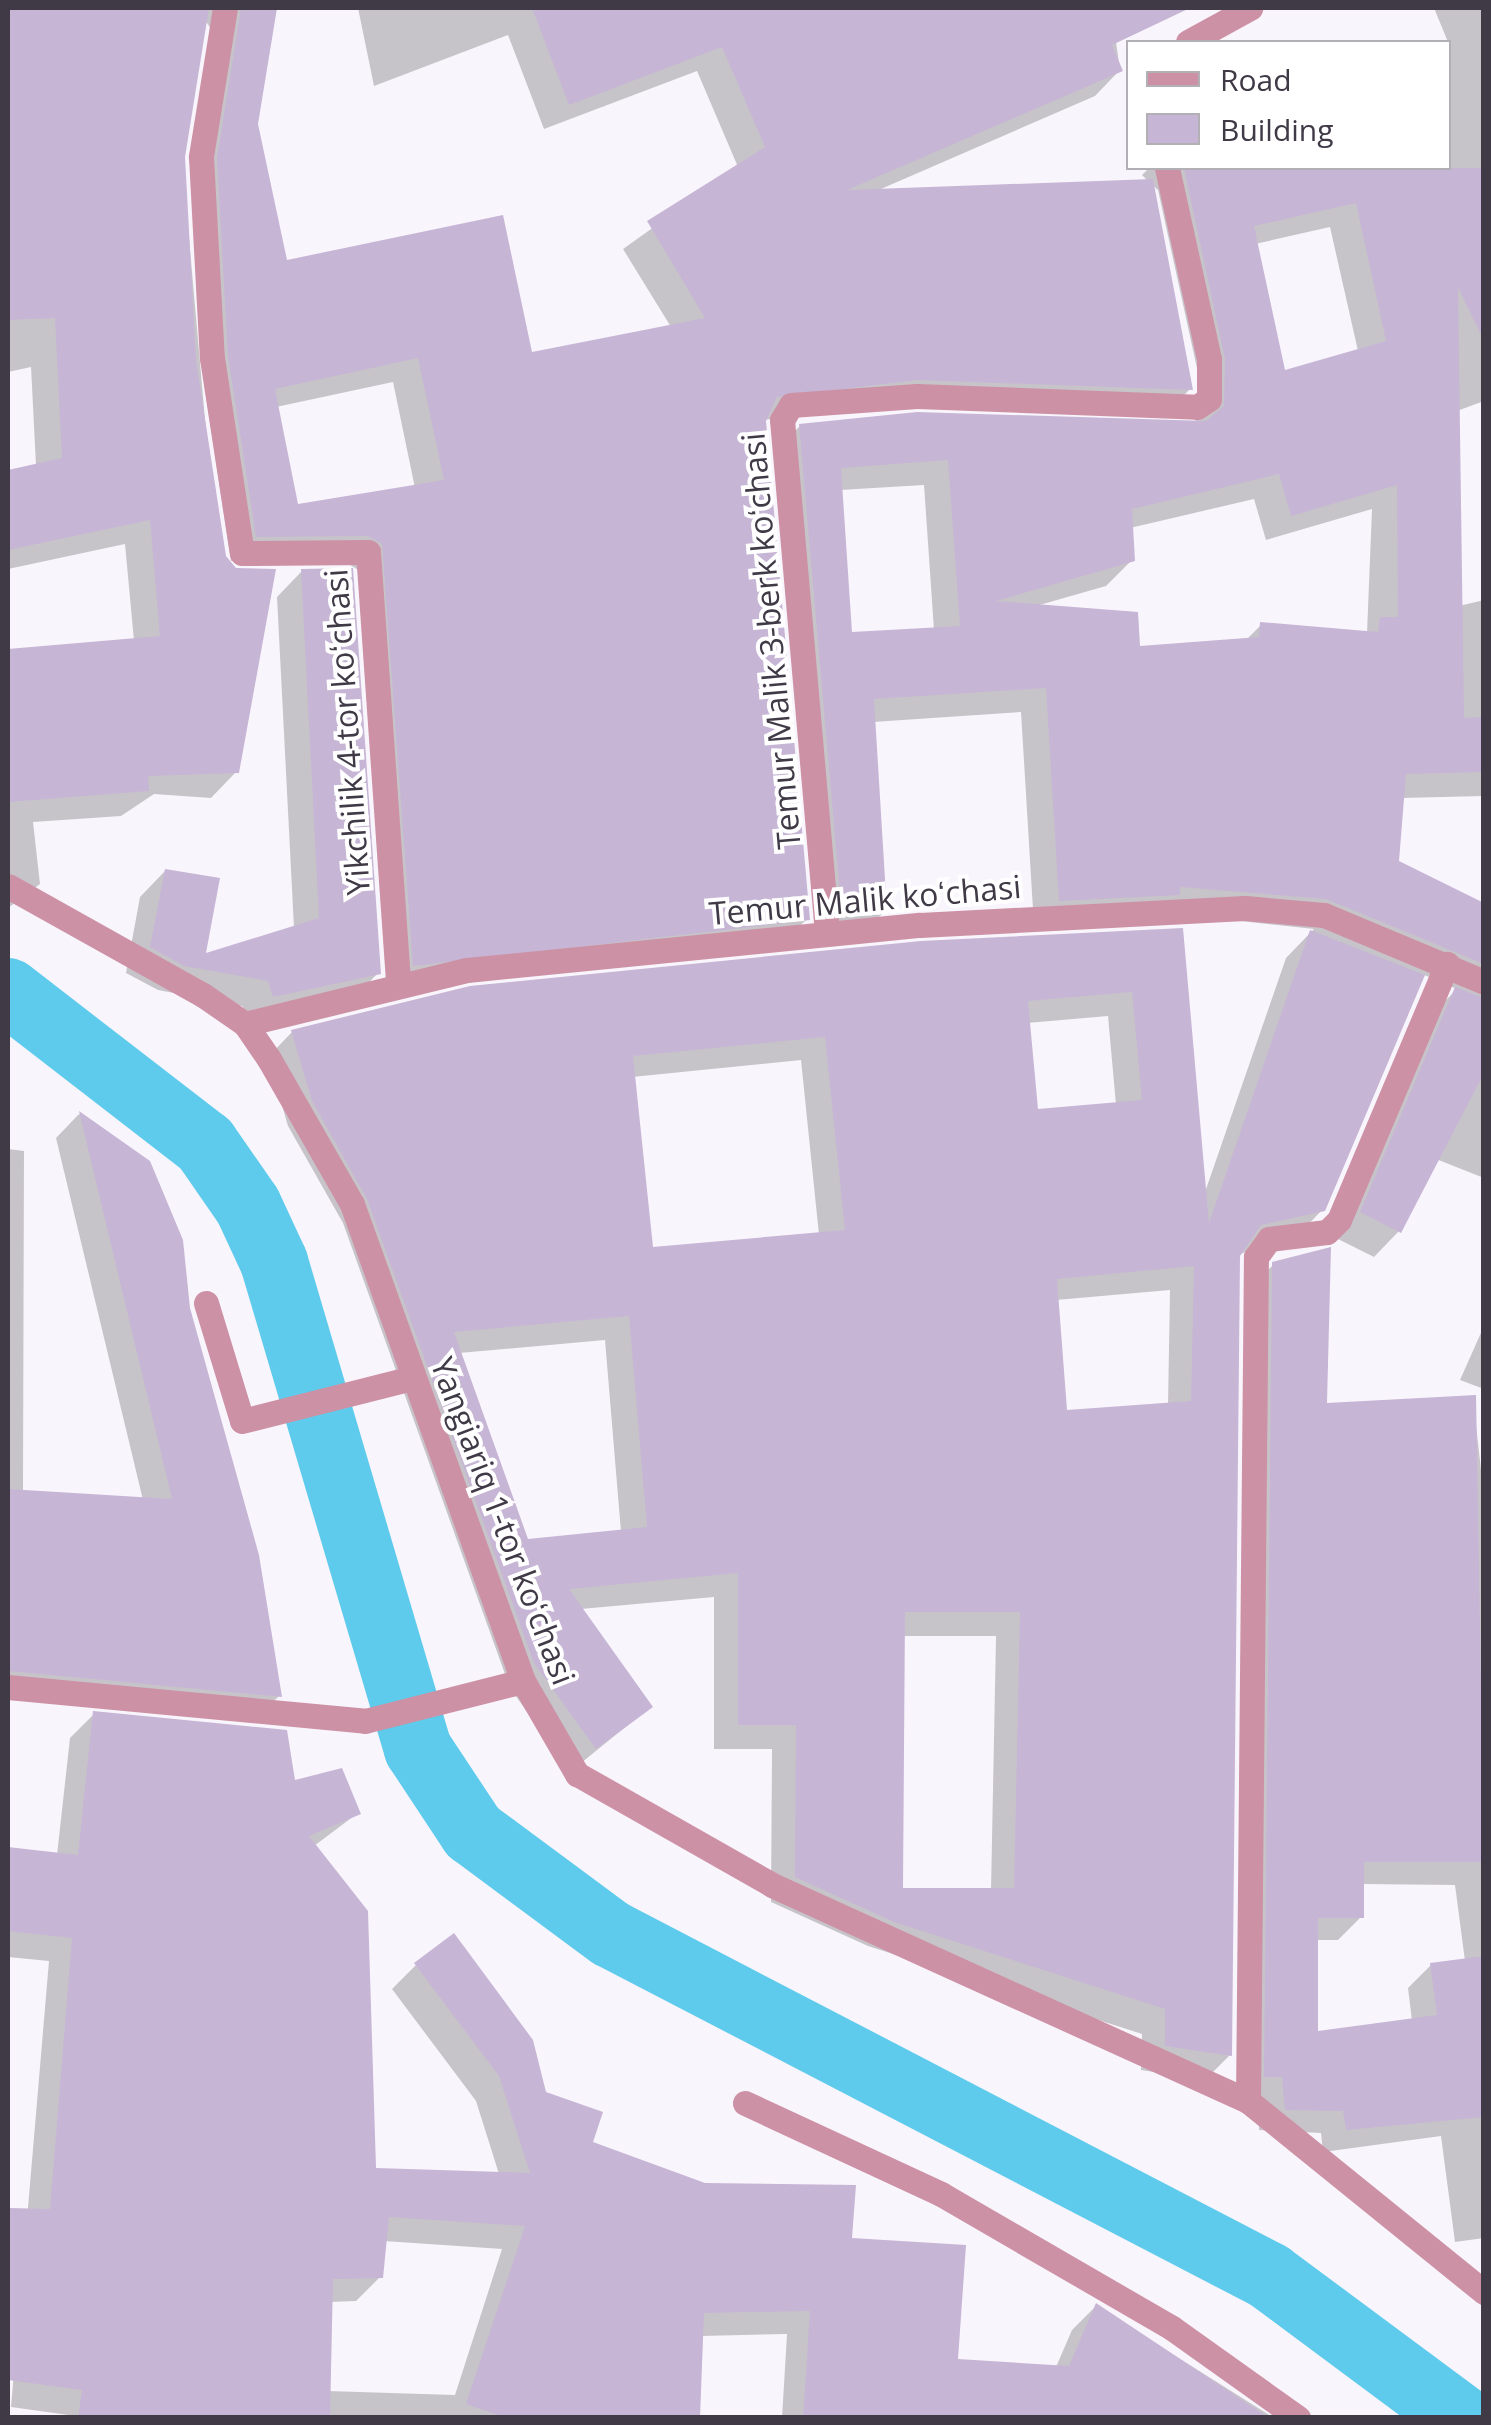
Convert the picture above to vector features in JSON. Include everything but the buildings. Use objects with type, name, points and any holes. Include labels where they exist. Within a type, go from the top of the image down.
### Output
[{"type":"street","name":"Yikchilik 4-tor koʻchasi","points":[[225,8],[202,157],[212,358],[242,553],[368,552],[398,984]]},
{"type":"street","points":[[1192,40],[1250,8]]},
{"type":"street","name":"Temur Malik 3-berk koʻchasi","points":[[827,933],[782,420],[791,405],[918,396],[1197,407],[1209,399],[1209,360],[1167,170]]},
{"type":"street","name":"Yangiariq 1-tor koʻchasi","points":[[9,889],[245,1024],[352,1204],[523,1682],[577,1774],[627,1810],[1248,2101],[1484,2292]]},
{"type":"street","name":"Temur Malik koʻchasi","points":[[245,1024],[398,984],[827,933],[1245,908],[1324,915],[1484,982]]},
{"type":"street","points":[[1248,2101],[1256,1257],[1268,1239],[1327,1232],[1339,1220],[1447,964]]},
{"type":"street","points":[[206,1303],[235,1414],[248,1421],[412,1378]]},
{"type":"street","points":[[8,1687],[365,1721],[523,1682]]},
{"type":"street","points":[[744,2104],[941,2194],[1172,2328],[1298,2418]]},
{"type":"waterway","points":[[8,992],[205,1144],[248,1206],[274,1262],[418,1749],[473,1832],[611,1934],[1269,2276],[1460,2418]]}]
